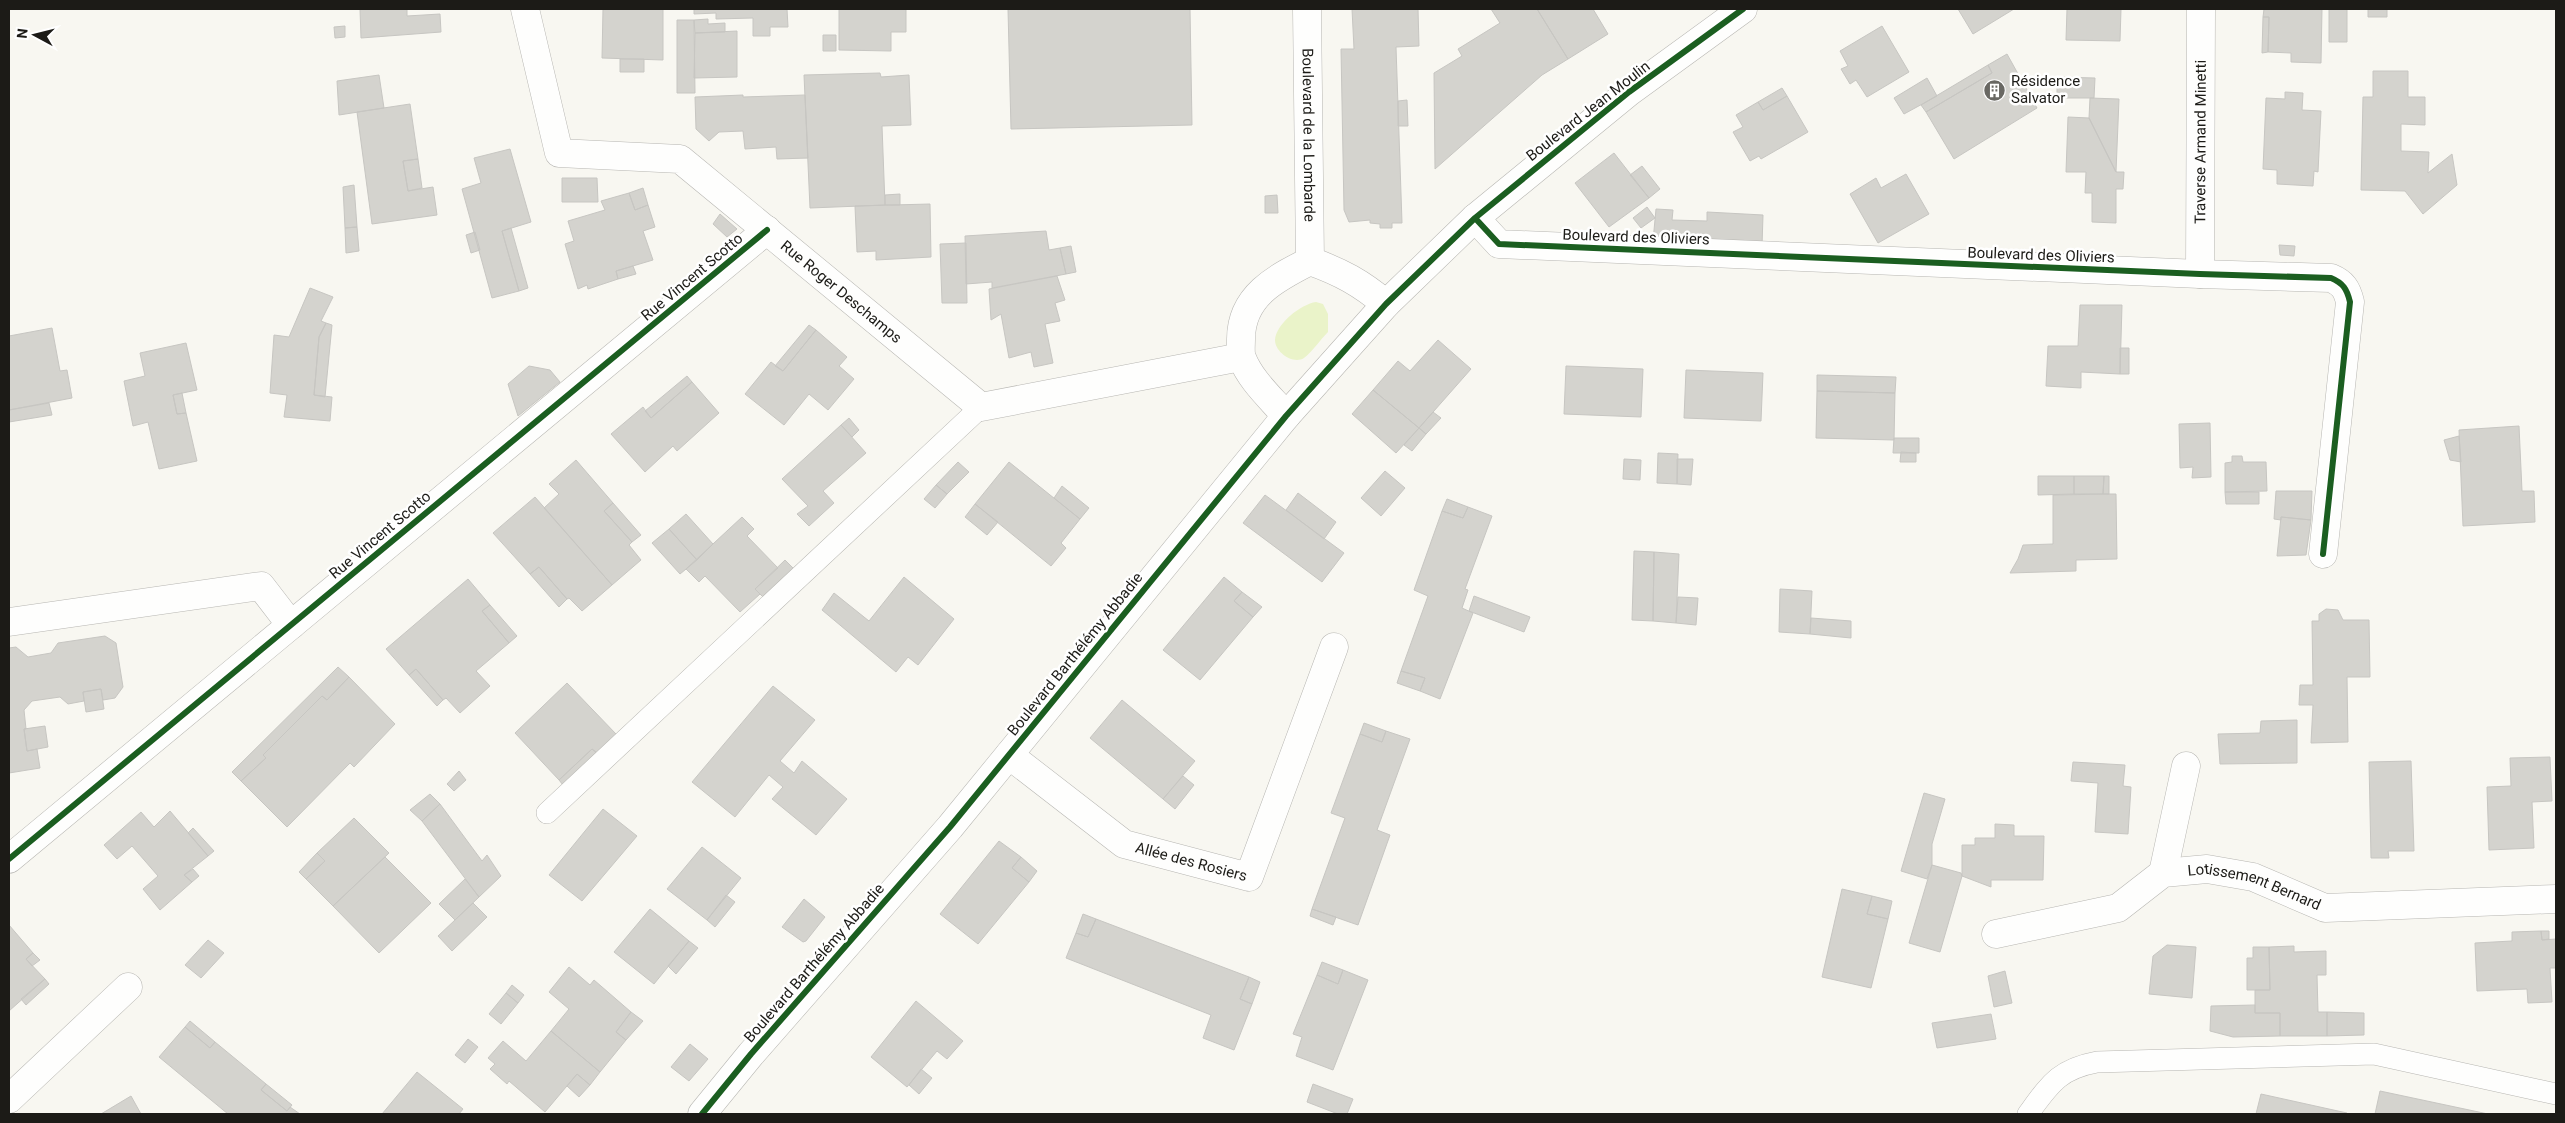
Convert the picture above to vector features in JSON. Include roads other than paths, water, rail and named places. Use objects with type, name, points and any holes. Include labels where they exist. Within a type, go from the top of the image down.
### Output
[{"type":"street","name":"Rue Roger Deschamps","points":[[525,9],[559,153],[680,159],[981,407]]},
{"type":"street","name":"Boulevard de la Lombarde","points":[[1307,9],[1310,261]]},
{"type":"street","name":"Boulevard Jean Moulin","points":[[1475,218],[1628,92],[1743,9]]},
{"type":"street","name":"Traverse Armand Minetti","points":[[2200,274],[2201,9]]},
{"type":"street","name":"Boulevard des Oliviers","points":[[1475,218],[1499,244],[2331,278],[2340,282],[2347,291],[2350,302],[2322,554]]},
{"type":"street","name":"Boulevard Barthélémy Abbadie","points":[[702,1114],[751,1054],[950,827],[1286,416],[1386,304],[1475,218]]},
{"type":"street","name":"Rue Vincent Scotto","points":[[9,859],[767,230]]},
{"type":"street","points":[[1286,416],[1256,383],[1242,357],[1242,324],[1256,295],[1285,274],[1310,261],[1335,269],[1361,283],[1386,304]]},
{"type":"street","points":[[981,407],[1242,357]]},
{"type":"street","points":[[9,622],[261,586],[292,624]]},
{"type":"street","name":"Allée des Rosiers","points":[[1009,754],[1124,844],[1249,877],[1334,647]]},
{"type":"street","points":[[1996,934],[2118,908],[2163,873],[2186,766]]},
{"type":"street","name":"Lotissement Bernard","points":[[2163,873],[2207,868],[2253,877],[2325,908],[2556,899]]},
{"type":"street","points":[[9,1099],[128,987]]},
{"type":"lane","points":[[546,813],[981,407]]},
{"type":"lane","points":[[2028,1114],[2051,1083],[2064,1072],[2078,1066],[2098,1062],[2374,1054],[2556,1094]]},
{"type":"place","name":"Résidence Salvator","points":[[1995,90]]}]
